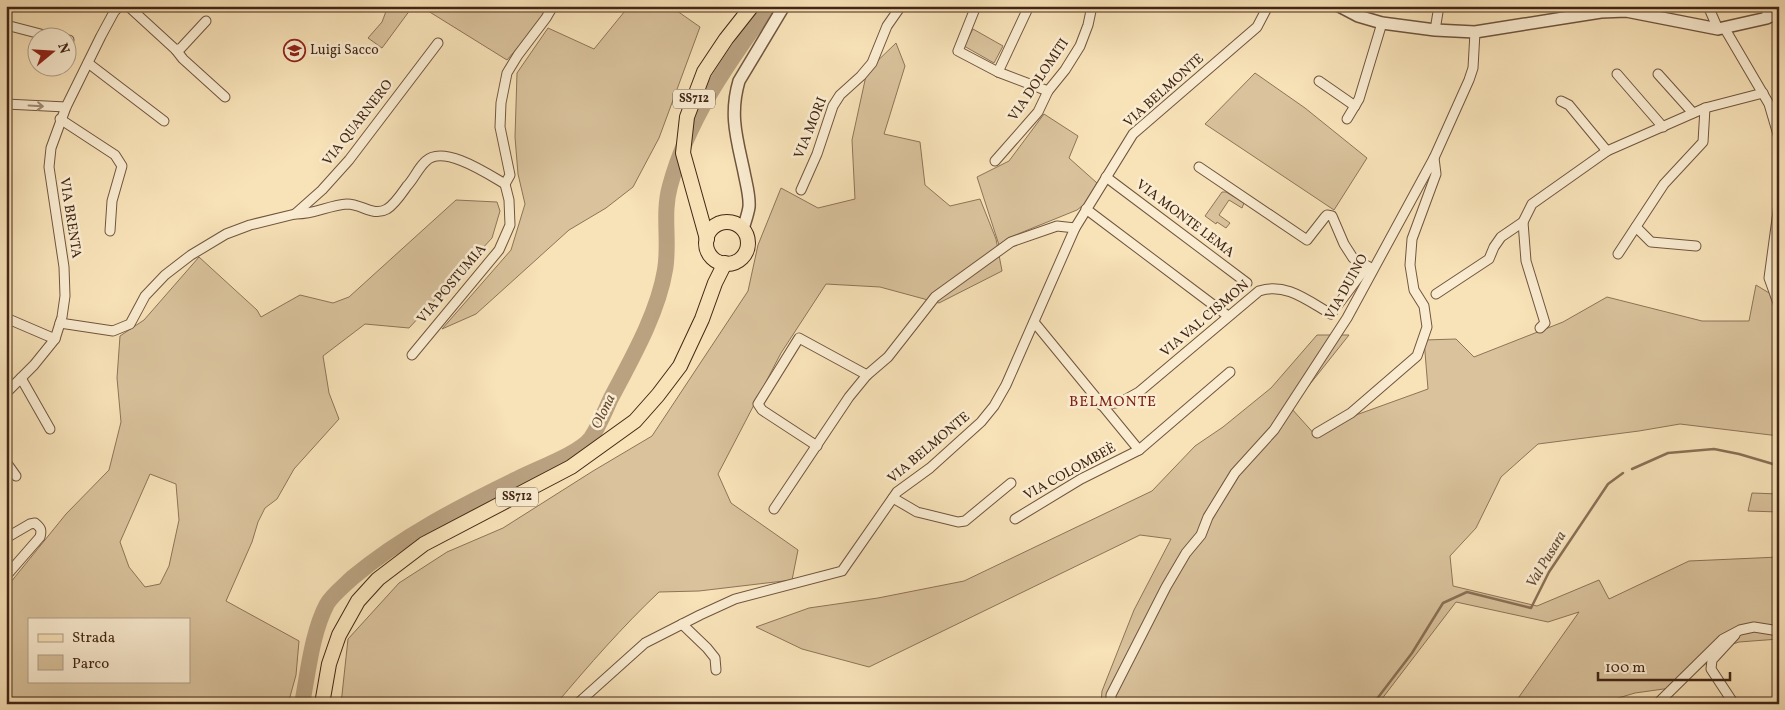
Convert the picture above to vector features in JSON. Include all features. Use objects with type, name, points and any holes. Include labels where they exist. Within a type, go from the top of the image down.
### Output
[{"type":"main road","name":"SS712","points":[[715,283],[712,257],[709,252],[683,153],[687,117],[704,72],[726,39],[752,6]]},
{"type":"main road","points":[[697,206],[737,223],[748,240],[746,252],[737,261],[725,263],[712,257]]},
{"type":"main road","points":[[707,239],[712,228],[737,223]]},
{"type":"main road","name":"SS712","points":[[322,704],[329,664],[339,635],[358,601],[378,579],[424,544],[571,467],[636,421],[680,366],[725,263]]},
{"type":"street","name":"VIA BRENTA","points":[[60,323],[65,296],[64,267],[49,167],[51,148],[60,119],[114,12],[119,6]]},
{"type":"street","points":[[128,6],[225,97]]},
{"type":"street","name":"VIA POSTUMIA","points":[[412,355],[499,250],[510,225],[509,200],[505,184],[510,175],[500,127],[501,103],[507,73],[553,6]]},
{"type":"street","points":[[737,223],[749,207],[747,186],[734,122],[733,107],[736,92],[739,81],[784,6]]},
{"type":"street","name":"VIA MORI","points":[[801,190],[833,106],[840,95],[872,63],[887,26],[901,6]]},
{"type":"street","points":[[976,6],[958,51],[998,72],[1048,91]]},
{"type":"street","points":[[998,72],[1029,6]]},
{"type":"street","name":"VIA DOLOMITI","points":[[995,162],[1038,112],[1048,91],[1065,70],[1080,46],[1088,25],[1092,6]]},
{"type":"street","name":"VIA BELMONTE","points":[[577,704],[645,643],[682,624],[735,599],[842,571],[897,492],[930,468],[981,422],[994,406],[1006,384],[1075,228],[1133,134],[1257,27],[1268,6]]},
{"type":"street","points":[[1340,6],[1358,11],[1382,23],[1434,30],[1475,32],[1601,12],[1626,11],[1721,29],[1779,16]]},
{"type":"street","points":[[1434,30],[1439,6]]},
{"type":"street","points":[[1708,6],[1769,104],[1779,138]]},
{"type":"street","points":[[1767,6],[1767,18]]},
{"type":"street","points":[[176,50],[181,48],[206,21]]},
{"type":"street","points":[[1348,118],[1360,99],[1382,23]]},
{"type":"street","points":[[6,25],[28,31]]},
{"type":"street","name":"VIA DUINO","points":[[1111,704],[1111,695],[1166,587],[1186,553],[1201,535],[1208,517],[1235,473],[1274,430],[1347,318],[1370,268],[1434,158],[1466,89],[1473,68],[1475,32]]},
{"type":"street","name":"VIA QUARNERO","points":[[295,214],[322,190],[349,160],[438,43]]},
{"type":"street","points":[[88,63],[164,121]]},
{"type":"street","points":[[1463,108],[1472,88],[1473,68]]},
{"type":"street","points":[[1617,74],[1663,127]]},
{"type":"street","points":[[1658,74],[1693,114]]},
{"type":"street","points":[[1319,81],[1355,106]]},
{"type":"street","points":[[1436,294],[1489,259],[1501,237],[1523,222],[1532,204],[1607,151],[1705,108],[1763,93]]},
{"type":"street","points":[[1561,101],[1569,104],[1607,151]]},
{"type":"street","points":[[6,104],[66,107]]},
{"type":"street","points":[[1618,254],[1664,184],[1703,142],[1705,108]]},
{"type":"street","points":[[60,119],[115,155],[122,166],[112,201],[110,231]]},
{"type":"street","points":[[1444,138],[1446,148]]},
{"type":"street","name":"VIA QUARNERO","points":[[60,323],[113,331],[130,324],[145,296],[165,275],[191,255],[226,234],[250,225],[295,214],[305,215],[345,204],[357,205],[369,211],[380,212],[389,208],[426,161],[434,156],[442,155],[483,171],[505,184]]},
{"type":"street","points":[[1317,433],[1350,413],[1417,356],[1427,327],[1424,306],[1414,290],[1410,264],[1412,239],[1436,174],[1434,158]]},
{"type":"street","points":[[1199,167],[1307,240],[1327,215],[1332,216],[1344,244],[1353,258],[1370,268]]},
{"type":"street","name":"VIA MONTE LEMA","points":[[1106,177],[1247,283]]},
{"type":"street","points":[[1779,204],[1769,278],[1779,306]]},
{"type":"street","points":[[1086,209],[1228,316]]},
{"type":"street","points":[[1523,222],[1526,261],[1545,323],[1540,328]]},
{"type":"street","points":[[774,509],[850,397],[867,375],[888,357],[935,297],[1011,242],[1057,226],[1075,228]]},
{"type":"street","points":[[1636,227],[1651,242],[1696,246]]},
{"type":"street","name":"VIA VAL CISMON","points":[[1100,405],[1121,402],[1139,392],[1258,291],[1283,288],[1331,314],[1370,268]]},
{"type":"street","points":[[6,318],[55,339]]},
{"type":"street","name":"VIA COLOMBEÈ","points":[[1034,322],[1100,405],[1139,450]]},
{"type":"street","points":[[6,393],[55,339],[60,323]]},
{"type":"street","points":[[817,446],[762,410],[758,404],[799,338],[867,375]]},
{"type":"street","name":"VIA COLOMBEÈ","points":[[1015,519],[1081,479],[1139,450],[1230,372]]},
{"type":"street","points":[[21,378],[50,429]]},
{"type":"street","points":[[6,462],[16,476]]},
{"type":"street","points":[[893,498],[917,512],[958,522],[965,521],[1011,483]]},
{"type":"street","points":[[6,538],[35,523],[42,532],[40,537],[6,576]]},
{"type":"street","points":[[682,624],[715,658],[716,670]]},
{"type":"street","points":[[1657,704],[1723,639],[1740,630],[1754,627],[1779,631]]},
{"type":"street","points":[[1734,704],[1711,669],[1712,660],[1740,630]]},
{"type":"green space","points":[[388,6],[413,6],[382,48],[368,38],[382,22]]},
{"type":"green space","points":[[420,6],[549,6],[544,17],[507,60]]},
{"type":"green space","points":[[629,6],[670,6],[700,27],[659,138],[633,187],[606,208],[569,230],[476,314],[442,329],[511,250],[525,204],[518,174],[515,137],[517,73],[548,28],[594,49]]},
{"type":"green space","points":[[973,29],[1003,46],[994,63],[964,46]]},
{"type":"green space","points":[[896,43],[905,66],[884,134],[920,142],[925,185],[950,206],[980,199],[996,239],[1002,271],[939,303],[880,287],[826,284],[781,353],[718,474],[731,503],[798,550],[792,580],[699,591],[659,592],[606,646],[556,704],[341,704],[348,639],[399,583],[447,552],[503,528],[652,436],[748,291],[758,245],[781,188],[818,208],[855,199],[852,140],[867,71]]},
{"type":"green space","points":[[1255,73],[1305,108],[1367,158],[1334,210],[1205,124]]},
{"type":"green space","points":[[1044,114],[1078,136],[1069,158],[1097,183],[1086,203],[1077,210],[1008,238],[999,245],[977,177],[1009,161]]},
{"type":"green space","points":[[1222,192],[1226,192],[1244,203],[1242,208],[1229,200],[1219,215],[1230,223],[1226,228],[1205,216]]},
{"type":"green space","points":[[456,200],[497,202],[500,211],[492,238],[409,328],[365,324],[323,356],[329,393],[339,419],[294,469],[277,499],[265,508],[226,601],[299,641],[296,675],[288,704],[6,704],[6,588],[66,514],[109,470],[121,422],[117,378],[120,336],[144,320],[199,257],[257,310],[261,317],[300,295],[333,303],[349,297]],"holes":[[[150,474],[176,484],[179,520],[169,566],[160,584],[145,587],[129,567],[120,542]]]},
{"type":"green space","points":[[1756,285],[1779,299],[1779,436],[1680,424],[1538,444],[1501,477],[1476,528],[1450,556],[1453,586],[1537,606],[1599,580],[1609,599],[1689,561],[1779,557],[1779,639],[1739,642],[1727,646],[1678,687],[1635,693],[1615,699],[1608,704],[1514,704],[1579,612],[1548,622],[1456,602],[1378,704],[1101,704],[1102,691],[1134,610],[1171,539],[1140,535],[869,667],[802,649],[756,627],[809,608],[878,598],[964,581],[1152,491],[1195,446],[1223,427],[1271,388],[1317,335],[1349,335],[1291,408],[1317,437],[1356,415],[1428,389],[1424,340],[1456,339],[1474,357],[1563,322],[1607,297],[1702,321],[1749,321]]},
{"type":"green space","points":[[1752,493],[1779,494],[1779,512],[1748,511]]},
{"type":"waterway","name":"Olona","points":[[302,704],[311,653],[318,627],[327,604],[335,593],[371,563],[410,536],[452,512],[577,450],[591,438],[635,352],[656,303],[665,270],[668,196],[687,137],[711,92],[769,6]]},
{"type":"waterway","name":"Val Pusara","points":[[1632,469],[1668,453],[1714,449],[1773,464]]},
{"type":"waterway","name":"Val Pusara","points":[[1373,704],[1412,653],[1443,603],[1467,592],[1531,608],[1549,572],[1608,484],[1623,473]]},
{"type":"place","name":"Luigi Sacco","points":[[294,50]]},
{"type":"district","name":"BELMONTE","points":[[1113,402]]}]
